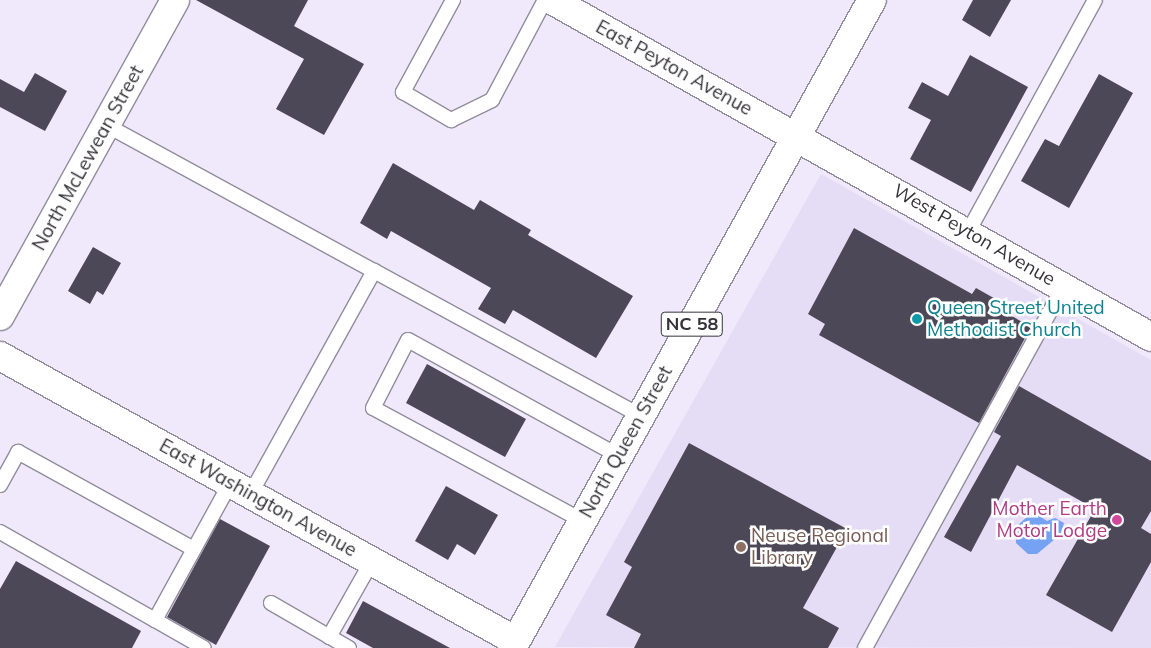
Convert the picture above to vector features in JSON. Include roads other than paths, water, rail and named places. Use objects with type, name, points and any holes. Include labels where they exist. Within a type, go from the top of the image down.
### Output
[{"type":"street","name":"North McLewean Street","points":[[0,316],[175,0]]},
{"type":"street","name":"East Peyton Avenue","points":[[552,0],[796,135]]},
{"type":"street","name":"North Queen Street","points":[[518,646],[583,521],[872,0]]},
{"type":"street","name":"West Peyton Avenue","points":[[796,135],[1151,337]]},
{"type":"street","name":"East Washington Avenue","points":[[0,356],[372,561],[518,646]]},
{"type":"lane","points":[[452,0],[402,92],[451,120],[492,100],[545,0]]},
{"type":"lane","points":[[968,232],[1095,0]]},
{"type":"lane","points":[[106,126],[641,416]]},
{"type":"lane","points":[[155,620],[194,549],[241,488],[374,271]]},
{"type":"lane","points":[[865,648],[1064,286]]},
{"type":"lane","points":[[583,521],[372,408],[408,340],[619,456]]},
{"type":"lane","points":[[0,485],[18,452],[194,549]]},
{"type":"lane","points":[[0,532],[204,648]]},
{"type":"lane","points":[[329,636],[372,561]]},
{"type":"lane","points":[[271,603],[350,648]]},
{"type":"water","points":[[1029,515],[1038,515],[1047,521],[1055,518],[1064,523],[1061,534],[1037,554],[1028,554],[1016,543],[1016,527]]},
{"type":"place","name":"Queen Street United Methodist Church","points":[[917,319]]},
{"type":"place","name":"Mother Earth Motor Lodge","points":[[1117,520]]},
{"type":"place","name":"Neuse Regional Library","points":[[741,547]]}]
